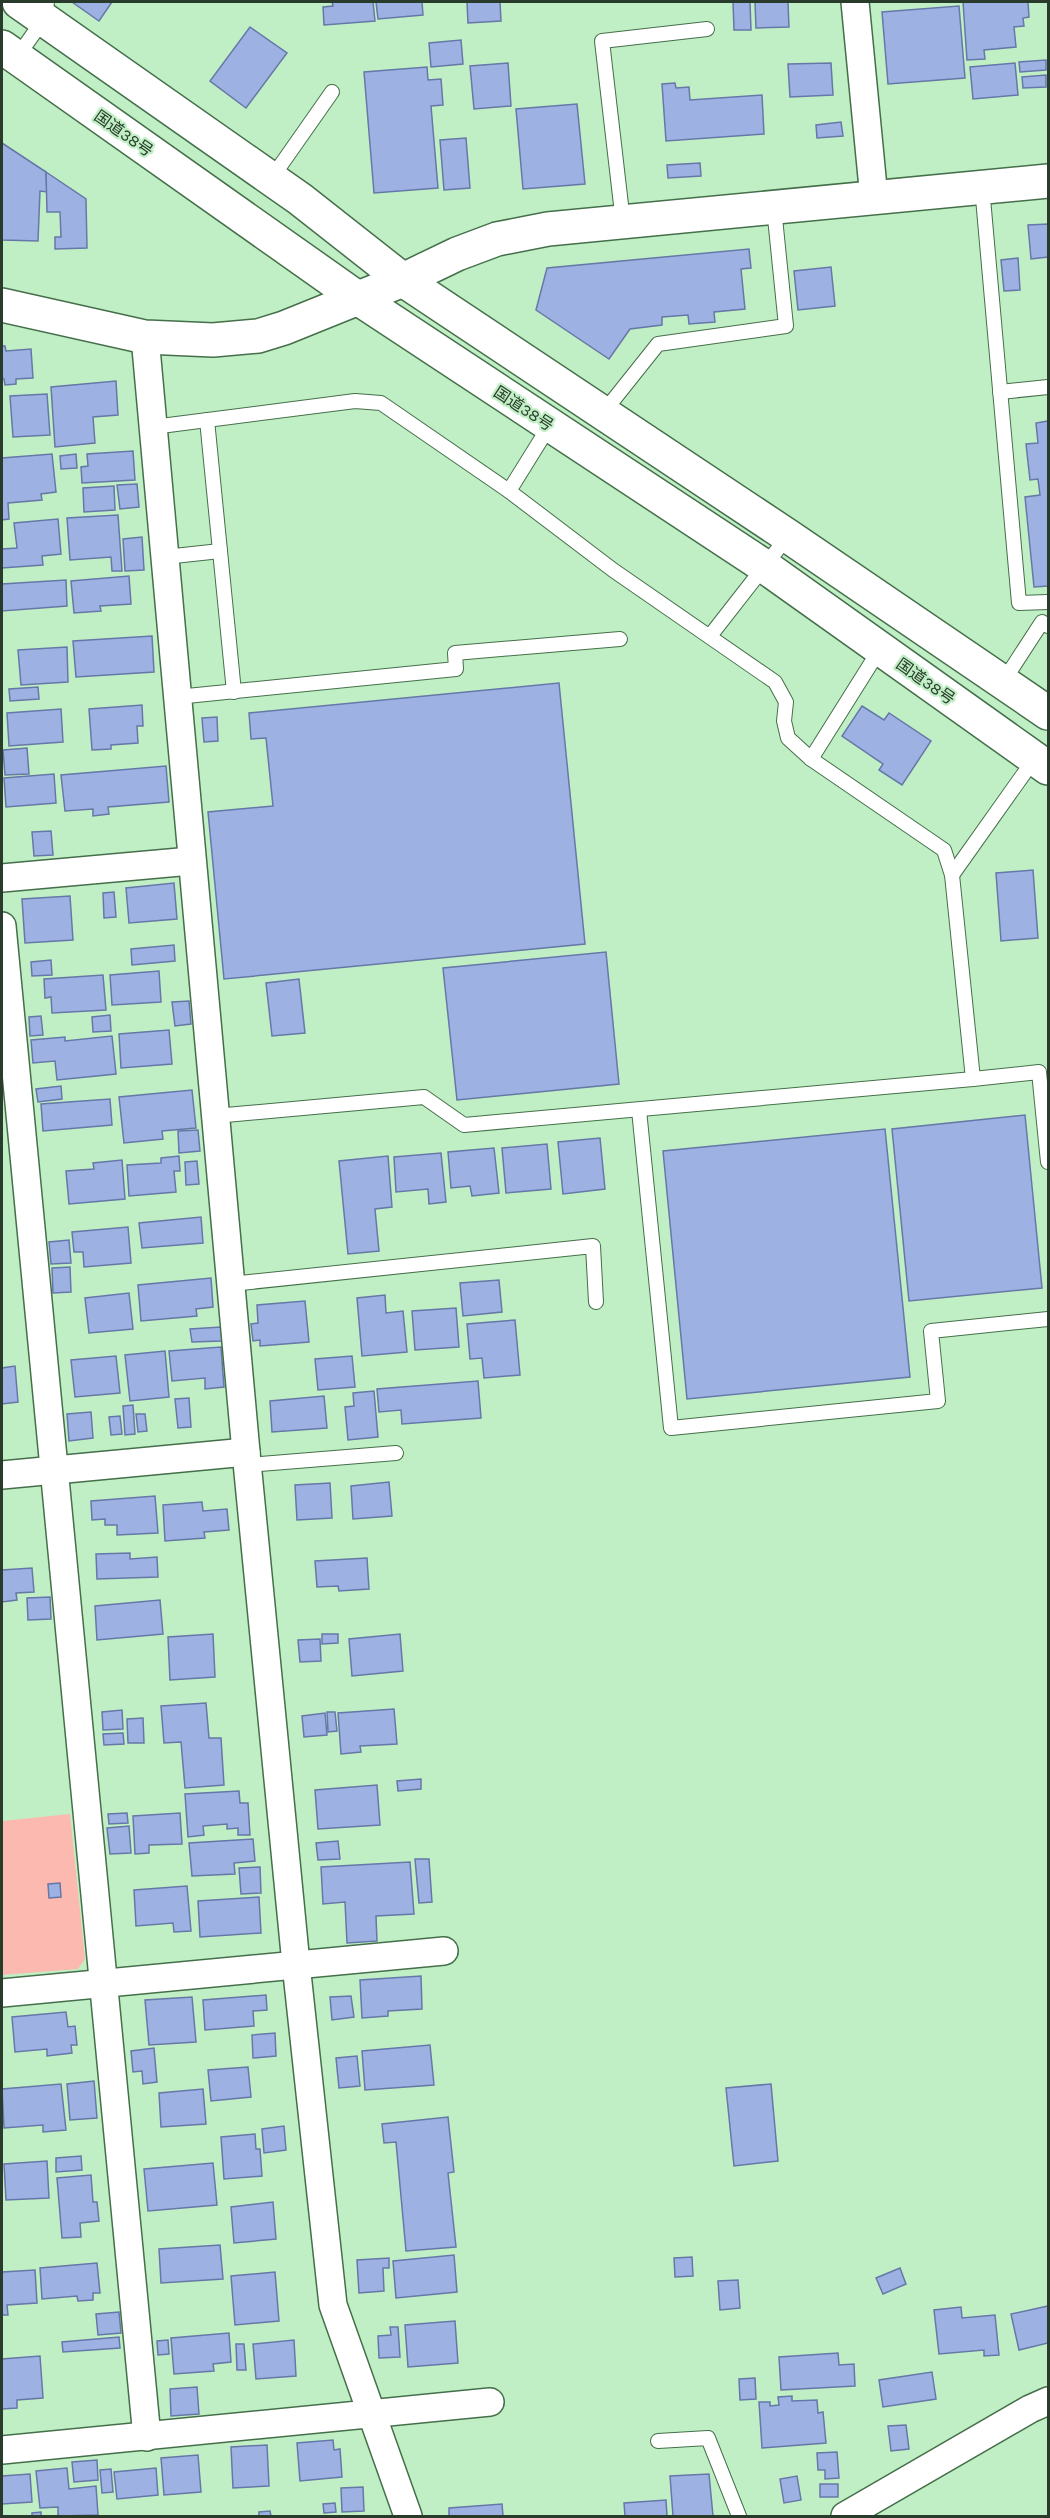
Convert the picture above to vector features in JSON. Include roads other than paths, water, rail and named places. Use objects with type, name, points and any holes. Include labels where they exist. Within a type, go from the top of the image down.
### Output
[{"type":"main road","points":[[37,7],[271,179],[403,280],[788,536],[1048,713]]},
{"type":"main road","name":"国道38号","points":[[9,52],[356,297],[764,566],[1042,763]]},
{"type":"main road","points":[[2,305],[145,337],[213,340],[258,336],[284,328],[356,297],[403,280],[457,254],[497,239],[548,229],[1048,181]]},
{"type":"street","points":[[855,2],[874,198]]},
{"type":"street","points":[[145,337],[246,1458],[296,1964],[333,2305],[408,2517]]},
{"type":"street","points":[[2,878],[191,861]]},
{"type":"street","points":[[2,926],[147,2437]]},
{"type":"street","points":[[2,1475],[246,1458]]},
{"type":"street","points":[[2,1993],[444,1951]]},
{"type":"street","points":[[845,2517],[1030,2409],[1048,2401]]},
{"type":"street","points":[[2,2450],[490,2402]]},
{"type":"lane","points":[[9,52],[37,7]]},
{"type":"lane","points":[[623,222],[602,41],[707,29]]},
{"type":"lane","points":[[271,179],[332,92]]},
{"type":"lane","points":[[982,187],[1019,603],[1043,603],[1045,624],[1004,682]]},
{"type":"lane","points":[[603,413],[658,344],[786,326],[774,208]]},
{"type":"lane","points":[[1000,392],[1048,387]]},
{"type":"lane","points":[[153,427],[355,401],[381,403],[508,491],[613,570],[775,682],[786,702],[784,721],[788,738],[811,759],[944,850],[952,875],[973,1079]]},
{"type":"lane","points":[[207,420],[234,692]]},
{"type":"lane","points":[[508,491],[550,425]]},
{"type":"lane","points":[[710,636],[788,536]]},
{"type":"lane","points":[[165,557],[220,551]]},
{"type":"lane","points":[[177,697],[456,669],[454,653],[620,639]]},
{"type":"lane","points":[[811,759],[880,648]]},
{"type":"lane","points":[[952,875],[1042,763]]},
{"type":"lane","points":[[215,1116],[424,1097],[464,1125],[1040,1072],[1048,1162]]},
{"type":"lane","points":[[639,1110],[671,1428],[938,1401],[931,1331],[1048,1319]]},
{"type":"lane","points":[[231,1284],[593,1246],[596,1302]]},
{"type":"lane","points":[[246,1458],[396,1453]]},
{"type":"lane","points":[[658,2441],[708,2438],[739,2517]]}]
